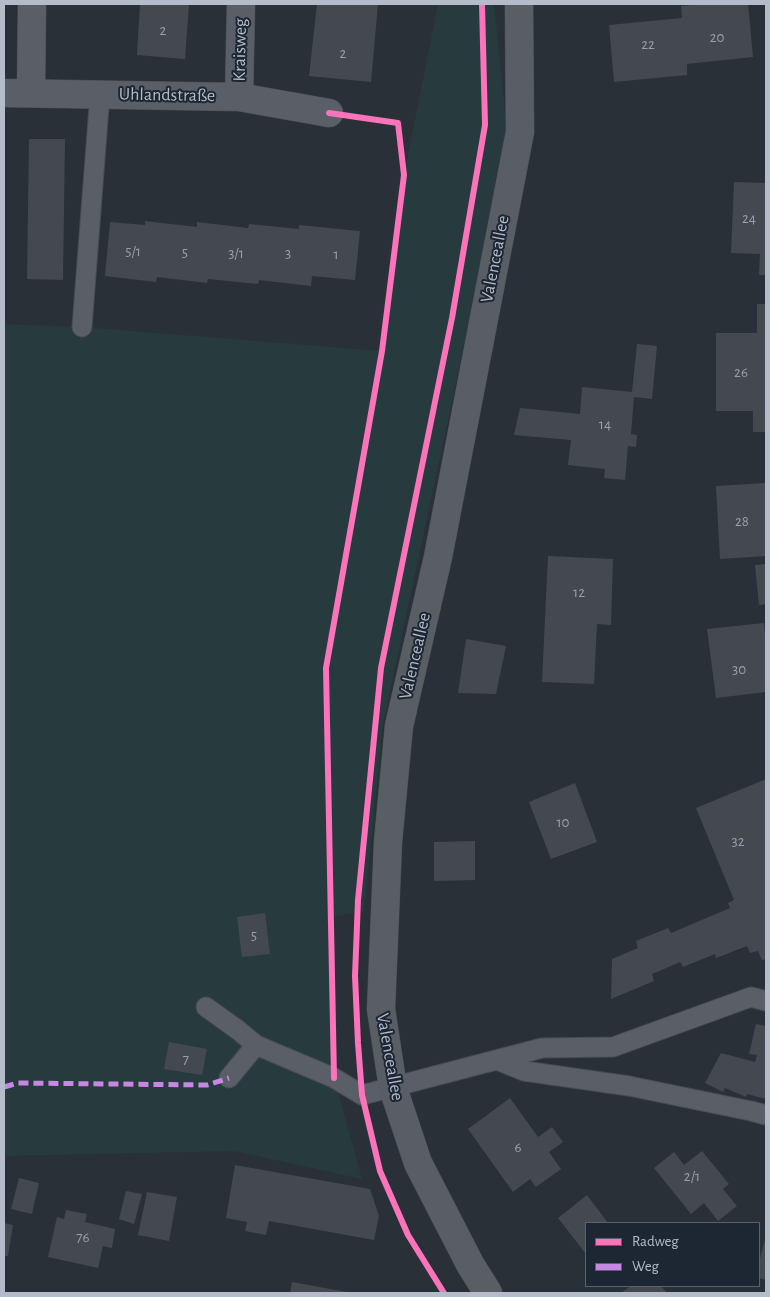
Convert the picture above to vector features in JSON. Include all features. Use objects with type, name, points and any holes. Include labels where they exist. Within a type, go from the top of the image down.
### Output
[{"type":"street","points":[[31,93],[32,4]]},
{"type":"street","name":"Kraisweg","points":[[239,97],[241,4]]},
{"type":"street","name":"Valenceallee","points":[[488,1293],[470,1264],[418,1163],[393,1088],[381,1009],[388,842],[399,726],[438,557],[520,132],[519,4]]},
{"type":"street","name":"Uhlandstraße","points":[[4,93],[239,97],[329,113]]},
{"type":"street","points":[[467,1293],[470,1264]]},
{"type":"lane","points":[[82,327],[100,94]]},
{"type":"lane","points":[[206,1007],[256,1045],[334,1078],[362,1095],[542,1048],[613,1047],[751,997],[766,1000]]},
{"type":"lane","points":[[229,1078],[256,1045]]},
{"type":"lane","points":[[497,1060],[524,1071],[629,1086],[766,1115]]},
{"type":"green space","points":[[438,4],[494,4],[508,140],[383,724],[364,911],[331,917],[334,1078],[362,1179],[234,1151],[4,1156],[4,324],[82,327],[382,351],[404,175]]},
{"type":"building","points":[[140,4],[189,4],[185,59],[137,55]]},
{"type":"building","points":[[317,4],[378,4],[371,82],[309,76]]},
{"type":"building","points":[[748,4],[753,57],[687,64],[687,75],[614,82],[609,25],[682,18],[681,6]]},
{"type":"building","points":[[29,139],[65,139],[63,280],[27,279]]},
{"type":"building","points":[[734,182],[766,183],[766,275],[759,275],[760,254],[731,253]]},
{"type":"building","points":[[145,221],[197,227],[197,222],[248,228],[249,224],[299,229],[299,225],[360,231],[355,280],[312,276],[311,286],[259,280],[258,284],[208,279],[207,283],[157,277],[156,282],[105,276],[110,222],[145,225]]},
{"type":"building","points":[[757,304],[766,304],[766,432],[753,432],[753,411],[716,411],[716,333],[757,333]]},
{"type":"building","points":[[637,344],[657,346],[652,399],[634,397],[631,434],[637,435],[636,447],[628,446],[625,480],[604,478],[605,469],[568,465],[571,440],[514,435],[520,408],[580,414],[582,387],[632,392]]},
{"type":"building","points":[[766,483],[766,556],[720,559],[716,486]]},
{"type":"building","points":[[548,556],[613,559],[611,625],[597,624],[594,684],[542,682]]},
{"type":"building","points":[[766,564],[766,604],[759,605],[755,565]]},
{"type":"building","points":[[764,623],[766,692],[716,698],[707,629]]},
{"type":"building","points":[[466,639],[506,646],[496,694],[458,693]]},
{"type":"building","points":[[766,779],[766,959],[762,960],[758,951],[750,953],[747,946],[716,958],[715,954],[683,967],[680,962],[652,974],[654,981],[611,999],[612,959],[638,948],[636,941],[668,928],[671,933],[730,908],[728,903],[734,900],[696,808]]},
{"type":"building","points":[[575,783],[597,842],[551,859],[529,802]]},
{"type":"building","points":[[475,841],[475,880],[434,881],[434,842]]},
{"type":"building","points":[[265,913],[270,954],[242,957],[237,917]]},
{"type":"building","points":[[756,1024],[766,1026],[766,1099],[747,1094],[746,1097],[725,1088],[723,1092],[705,1083],[721,1053],[755,1062],[757,1055],[749,1054]]},
{"type":"building","points":[[169,1042],[207,1049],[202,1075],[164,1069]]},
{"type":"building","points":[[510,1098],[538,1137],[552,1127],[563,1142],[549,1152],[561,1169],[536,1187],[530,1179],[513,1192],[468,1129]]},
{"type":"building","points":[[702,1151],[729,1184],[723,1189],[737,1206],[718,1221],[704,1203],[691,1214],[654,1168],[674,1152],[684,1165]]},
{"type":"building","points":[[235,1165],[370,1189],[379,1216],[374,1240],[269,1221],[266,1235],[245,1231],[247,1222],[226,1218]]},
{"type":"building","points":[[19,1178],[39,1183],[32,1214],[11,1209]]},
{"type":"building","points":[[126,1191],[142,1194],[134,1224],[119,1219]]},
{"type":"building","points":[[147,1192],[177,1197],[169,1241],[138,1235]]},
{"type":"building","points":[[587,1195],[607,1222],[585,1222],[585,1253],[558,1218]]},
{"type":"building","points":[[66,1210],[87,1214],[85,1222],[115,1229],[112,1248],[103,1246],[98,1268],[48,1257],[57,1217],[64,1219]]},
{"type":"building","points":[[4,1223],[13,1225],[8,1256],[4,1256]]},
{"type":"building","points":[[766,1236],[766,1280],[760,1278],[760,1258]]},
{"type":"building","points":[[292,1282],[347,1292],[347,1293],[290,1293]]},
{"type":"building","points":[[630,1287],[662,1287],[667,1293],[621,1293]]},
{"type":"marked path","points":[[4,1087],[18,1083],[207,1085],[229,1078]]},
{"type":"cycle path","points":[[444,1293],[408,1235],[380,1171],[362,1095],[355,976],[358,900],[381,668],[452,318],[485,125],[482,4]]},
{"type":"cycle path","points":[[329,113],[398,123],[404,175],[382,351],[326,668],[334,1078]]}]
